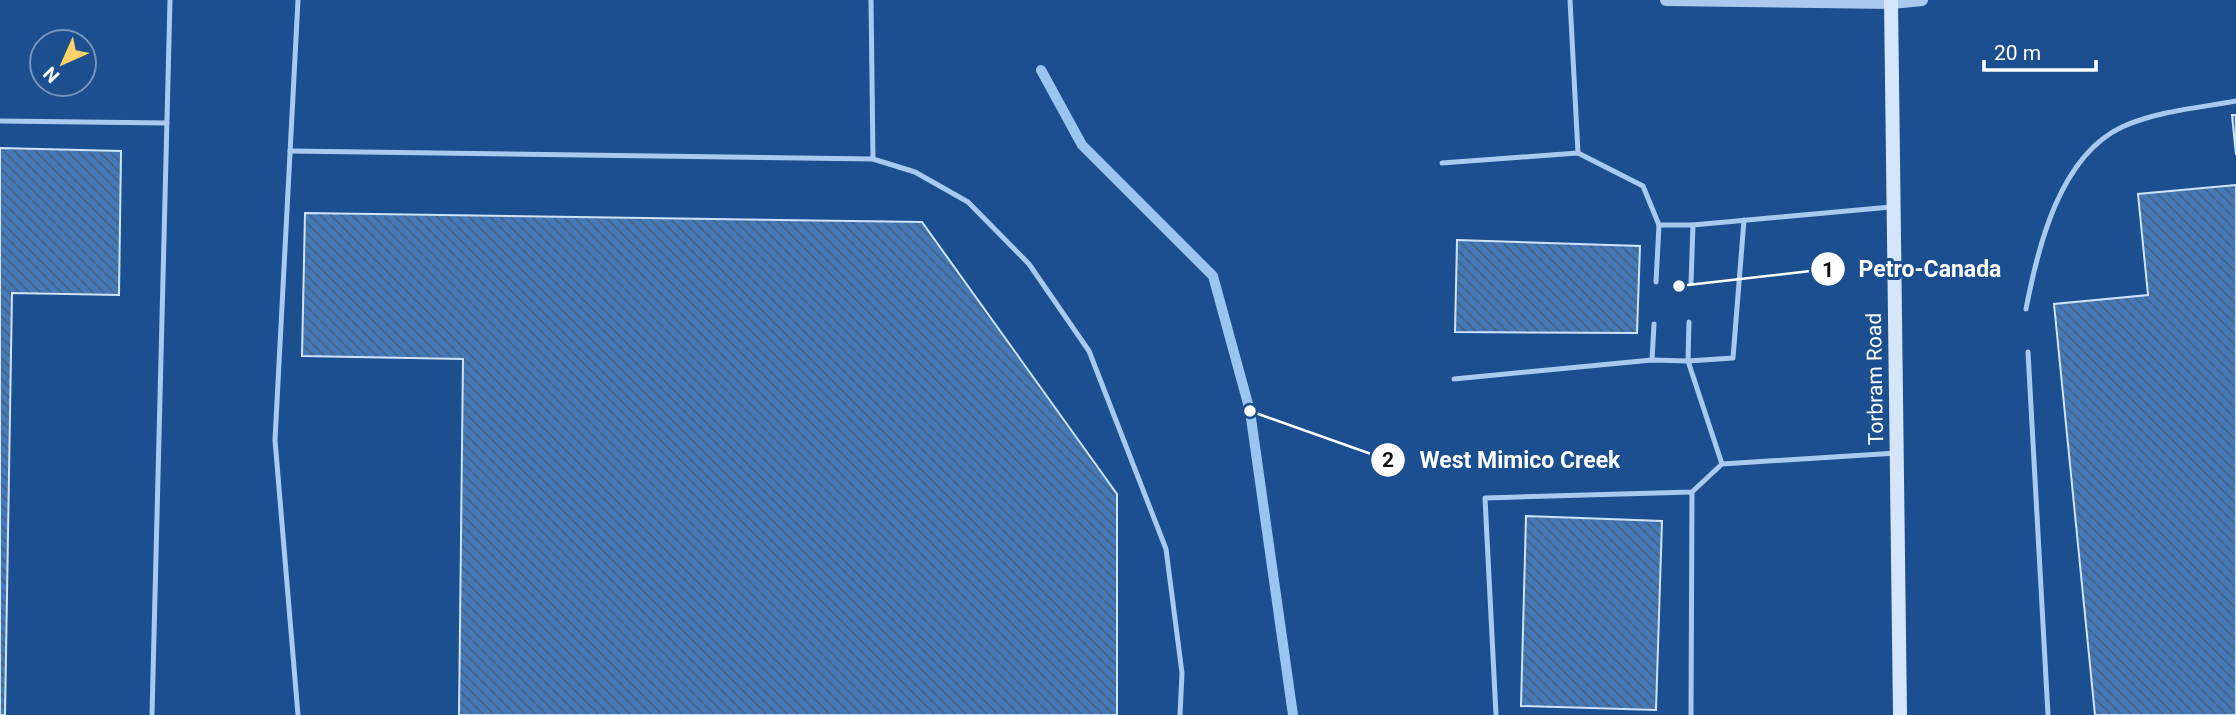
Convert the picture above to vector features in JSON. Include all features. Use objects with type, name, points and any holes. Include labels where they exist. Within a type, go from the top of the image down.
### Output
[{"type":"main road","name":"Torbram Road","points":[[1891,1],[1900,715]]},
{"type":"street","points":[[1666,0],[1922,0]]},
{"type":"lane","points":[[152,715],[170,0]]},
{"type":"lane","points":[[298,0],[275,440],[298,715]]},
{"type":"lane","points":[[871,0],[873,159]]},
{"type":"lane","points":[[1570,0],[1578,153]]},
{"type":"lane","points":[[2026,309],[2033,271],[2064,188],[2078,160],[2095,143],[2121,127],[2147,117],[2236,101]]},
{"type":"lane","points":[[0,121],[167,123]]},
{"type":"lane","points":[[290,151],[873,159],[915,172],[968,202],[1029,264],[1089,351],[1166,549],[1182,673],[1180,715]]},
{"type":"lane","points":[[1443,163],[1578,153],[1643,186],[1659,225],[1656,282]]},
{"type":"lane","points":[[1659,225],[1693,225],[1894,207]]},
{"type":"lane","points":[[1454,379],[1652,360],[1733,358],[1744,220]]},
{"type":"lane","points":[[1691,283],[1693,225]]},
{"type":"lane","points":[[1689,322],[1688,361],[1721,464]]},
{"type":"lane","points":[[1652,360],[1654,324]]},
{"type":"lane","points":[[2028,352],[2048,715]]},
{"type":"lane","points":[[1496,715],[1485,498],[1692,492],[1721,464],[1897,453]]},
{"type":"lane","points":[[1691,715],[1692,492]]},
{"type":"building","points":[[2232,115],[2236,115],[2236,155]]},
{"type":"building","points":[[0,148],[121,151],[119,295],[12,293],[5,715],[0,715]]},
{"type":"building","points":[[2236,185],[2236,715],[2095,715],[2054,304],[2148,295],[2138,194]]},
{"type":"building","points":[[305,213],[922,222],[1117,494],[1117,715],[459,715],[463,359],[302,356]]},
{"type":"building","points":[[1457,240],[1640,246],[1637,333],[1455,332]]},
{"type":"building","points":[[1526,516],[1662,521],[1656,710],[1521,706]]},
{"type":"waterway","points":[[1041,70],[1082,145],[1213,276],[1250,411],[1293,715]]},
{"type":"place","name":"Petro-Canada","points":[[1679,286]]},
{"type":"place","name":"West Mimico Creek","points":[[1250,411]]}]
